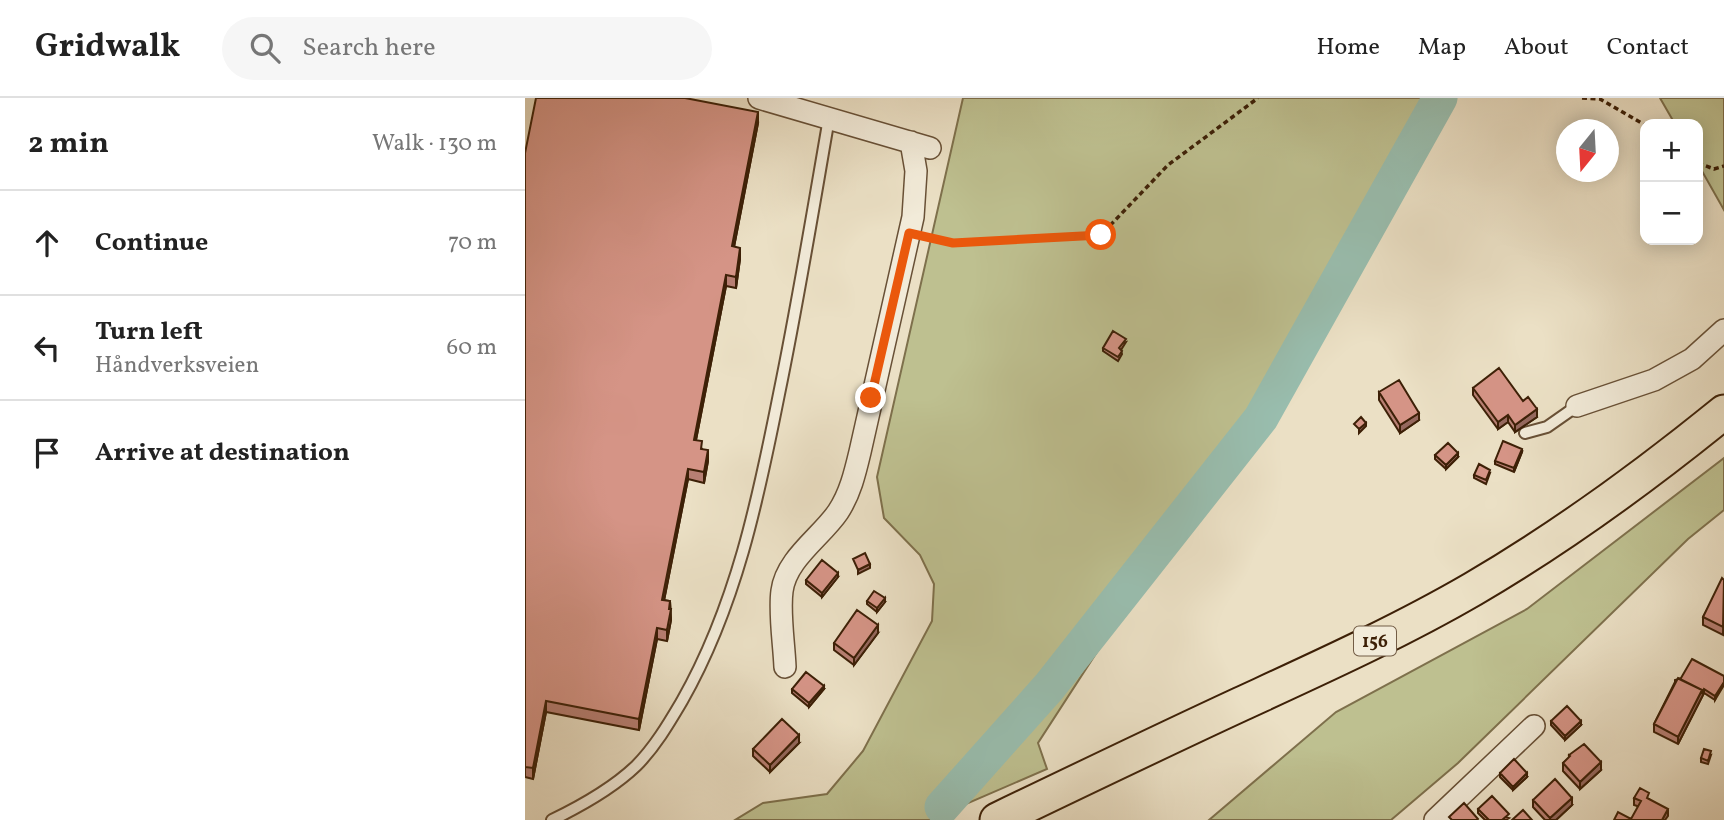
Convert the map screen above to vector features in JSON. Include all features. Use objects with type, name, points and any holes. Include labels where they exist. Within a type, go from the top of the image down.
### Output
[{"type":"main road","name":"156","points":[[997,820],[1358,649],[1472,589],[1600,508],[1724,412]]},
{"type":"street","points":[[759,98],[920,145],[909,233],[853,481],[837,514],[792,566],[782,590],[785,667]]},
{"type":"street","points":[[1577,406],[1654,380],[1692,359],[1724,330]]},
{"type":"street","points":[[1435,820],[1534,726]]},
{"type":"lane","points":[[552,820],[586,803],[636,766],[666,729],[693,682],[725,611],[757,504],[797,305],[829,117]]},
{"type":"lane","points":[[1525,433],[1547,427],[1577,406]]},
{"type":"path","points":[[909,233],[953,243],[1101,235],[1168,165],[1258,98]]},
{"type":"path","points":[[1582,98],[1600,99],[1640,122]]},
{"type":"path","points":[[1703,165],[1714,169],[1724,166]]},
{"type":"green space","points":[[963,98],[1456,98],[1038,743],[1047,769],[929,820],[735,820],[763,803],[827,794],[863,751],[932,621],[934,584],[920,555],[884,518],[877,477]]},
{"type":"green space","points":[[1660,98],[1724,98],[1724,210],[1703,173],[1703,119],[1672,119]]},
{"type":"green space","points":[[1724,458],[1724,510],[1688,539],[1458,763],[1391,820],[1209,820],[1336,712],[1527,609]]},
{"type":"building","points":[[536,98],[685,98],[758,112],[732,246],[740,248],[736,277],[726,275],[694,440],[702,441],[701,449],[708,450],[704,472],[688,469],[662,600],[670,601],[667,630],[657,628],[639,719],[546,701],[533,768],[525,767],[525,153]]},
{"type":"building","points":[[1113,331],[1126,339],[1119,348],[1122,351],[1118,357],[1103,348]]},
{"type":"building","points":[[1499,368],[1523,401],[1528,397],[1537,409],[1515,425],[1508,415],[1498,422],[1473,388]]},
{"type":"building","points":[[1399,380],[1419,413],[1400,425],[1379,392]]},
{"type":"building","points":[[1361,417],[1366,423],[1359,429],[1354,424]]},
{"type":"building","points":[[1503,441],[1522,449],[1514,468],[1495,461]]},
{"type":"building","points":[[1448,443],[1458,453],[1446,465],[1435,455]]},
{"type":"building","points":[[1479,464],[1490,470],[1486,480],[1474,475]]},
{"type":"building","points":[[865,553],[870,564],[858,570],[853,559]]},
{"type":"building","points":[[822,560],[838,573],[822,593],[806,580]]},
{"type":"building","points":[[1722,578],[1724,580],[1723,627],[1703,617]]},
{"type":"building","points":[[874,591],[885,598],[877,608],[867,601]]},
{"type":"building","points":[[857,610],[878,625],[854,658],[834,643]]},
{"type":"building","points":[[1692,659],[1724,676],[1724,682],[1715,696],[1704,689],[1702,694],[1702,690],[1679,679]]},
{"type":"building","points":[[806,672],[824,686],[809,703],[792,689]]},
{"type":"building","points":[[1678,678],[1702,690],[1678,737],[1654,724]]},
{"type":"building","points":[[1567,706],[1581,721],[1565,736],[1551,721]]},
{"type":"building","points":[[782,719],[799,735],[770,765],[753,749]]},
{"type":"building","points":[[1584,744],[1601,762],[1580,782],[1563,763]]},
{"type":"building","points":[[1704,749],[1711,751],[1708,761],[1701,758]]},
{"type":"building","points":[[1514,759],[1527,773],[1513,787],[1500,773]]},
{"type":"building","points":[[1555,779],[1572,798],[1550,818],[1533,800]]},
{"type":"building","points":[[1640,788],[1649,793],[1647,798],[1668,809],[1662,820],[1614,820],[1618,812],[1631,819],[1641,801],[1634,798]]},
{"type":"building","points":[[1492,796],[1509,814],[1502,820],[1489,820],[1478,809]]},
{"type":"building","points":[[1464,803],[1477,820],[1452,820],[1449,817]]},
{"type":"building","points":[[1523,810],[1532,820],[1512,820]]},
{"type":"waterway","points":[[942,807],[1049,687],[1261,418],[1440,98]]},
{"type":"route","points":[[871,398],[909,233],[953,243],[1101,235]]}]
